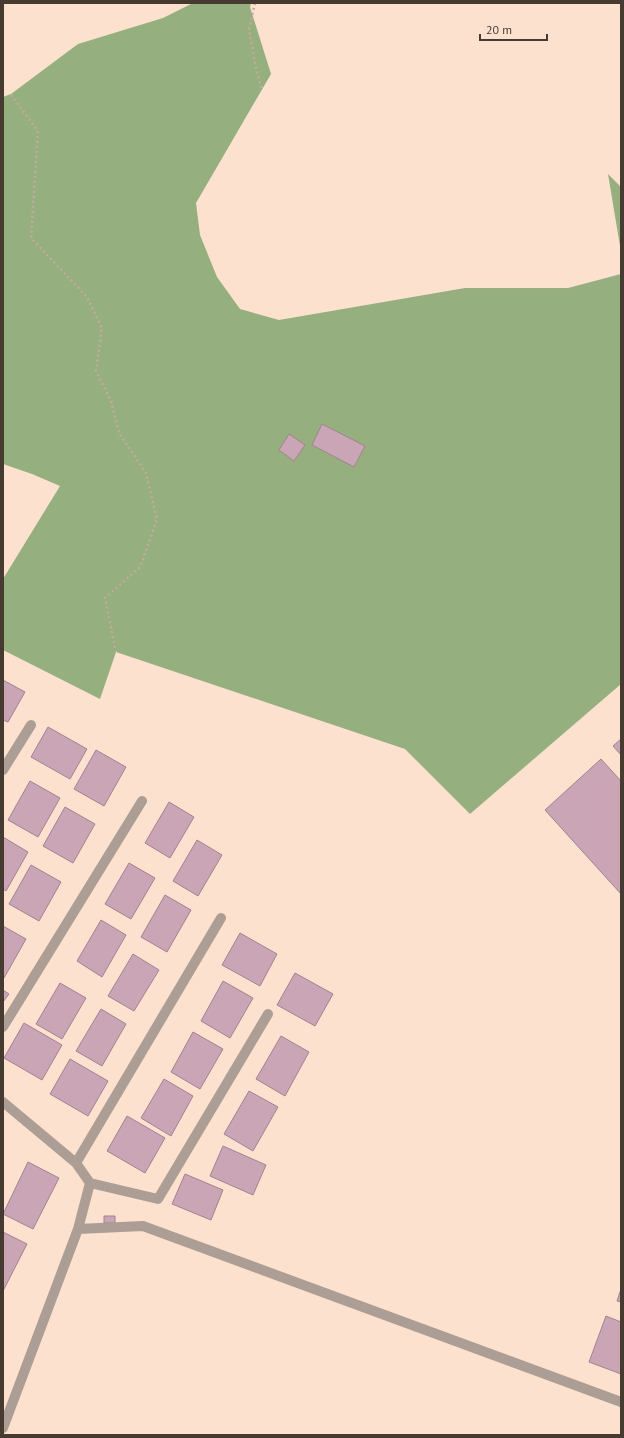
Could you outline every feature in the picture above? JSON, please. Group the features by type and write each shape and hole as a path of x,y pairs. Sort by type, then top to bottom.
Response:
{"street":[{"path":"3,770 31,725"},
{"path":"3,1027 142,801"},
{"path":"76,1164 221,918"},
{"path":"3,1102 76,1164 90,1183 158,1198 268,1014"},
{"path":"3,1428 78,1229 90,1183"},
{"path":"78,1229 143,1226 621,1402"}],"path":[{"path":"255,3 250,29 256,69 262,89"},
{"path":"11,94 38,131 32,238 87,297 102,328 96,371 111,401 119,433 146,473 157,520 140,567 105,598 116,652"}],"green space":[{"path":"193,3 251,3 250,7 271,74 196,203 200,235 217,277 240,309 279,320 465,288 568,288 621,274 621,684 470,814 405,749 116,652 100,699 3,650 3,579 60,486 3,464 3,97 11,94 78,44 163,18"},
{"path":"608,174 621,187 621,252"}],"building":[{"path":"322,424 365,446 354,467 312,445"},
{"path":"289,434 305,445 294,461 279,450"},
{"path":"3,680 25,692 8,722 3,720"},
{"path":"48,727 87,749 70,779 31,757"},
{"path":"621,739 621,755 613,746"},
{"path":"96,750 126,767 104,806 74,789"},
{"path":"601,759 621,781 621,894 545,810"},
{"path":"30,781 60,798 38,837 8,820"},
{"path":"169,802 194,817 170,858 145,843"},
{"path":"65,807 95,824 73,863 43,846"},
{"path":"3,837 28,852 6,891 3,889"},
{"path":"197,840 222,855 198,896 173,881"},
{"path":"129,863 155,878 131,919 105,904"},
{"path":"31,865 61,882 39,921 9,904"},
{"path":"165,895 191,910 167,952 141,937"},
{"path":"101,920 126,935 102,977 77,961"},
{"path":"3,926 26,939 4,978 3,977"},
{"path":"240,933 277,954 260,986 222,965"},
{"path":"133,954 159,970 134,1011 108,996"},
{"path":"295,973 333,994 315,1026 277,1005"},
{"path":"223,981 253,998 230,1038 201,1021"},
{"path":"60,983 86,998 62,1039 36,1024"},
{"path":"3,990 9,994 3,1002"},
{"path":"101,1009 126,1024 102,1066 76,1051"},
{"path":"24,1023 62,1045 42,1080 4,1058"},
{"path":"193,1032 223,1049 200,1089 171,1072"},
{"path":"281,1036 309,1052 285,1096 256,1079"},
{"path":"70,1059 108,1081 88,1116 50,1094"},
{"path":"164,1079 193,1096 171,1136 141,1118"},
{"path":"249,1091 278,1107 253,1151 224,1134"},
{"path":"127,1116 165,1138 145,1173 107,1151"},
{"path":"223,1146 266,1165 253,1195 210,1176"},
{"path":"28,1162 59,1178 33,1229 3,1214"},
{"path":"185,1174 223,1190 211,1220 172,1204"},
{"path":"104,1216 115,1216 115,1223 104,1223"},
{"path":"3,1232 27,1244 3,1291"},
{"path":"621,1289 621,1302 617,1301"},
{"path":"606,1316 621,1322 621,1374 589,1362"}]}
